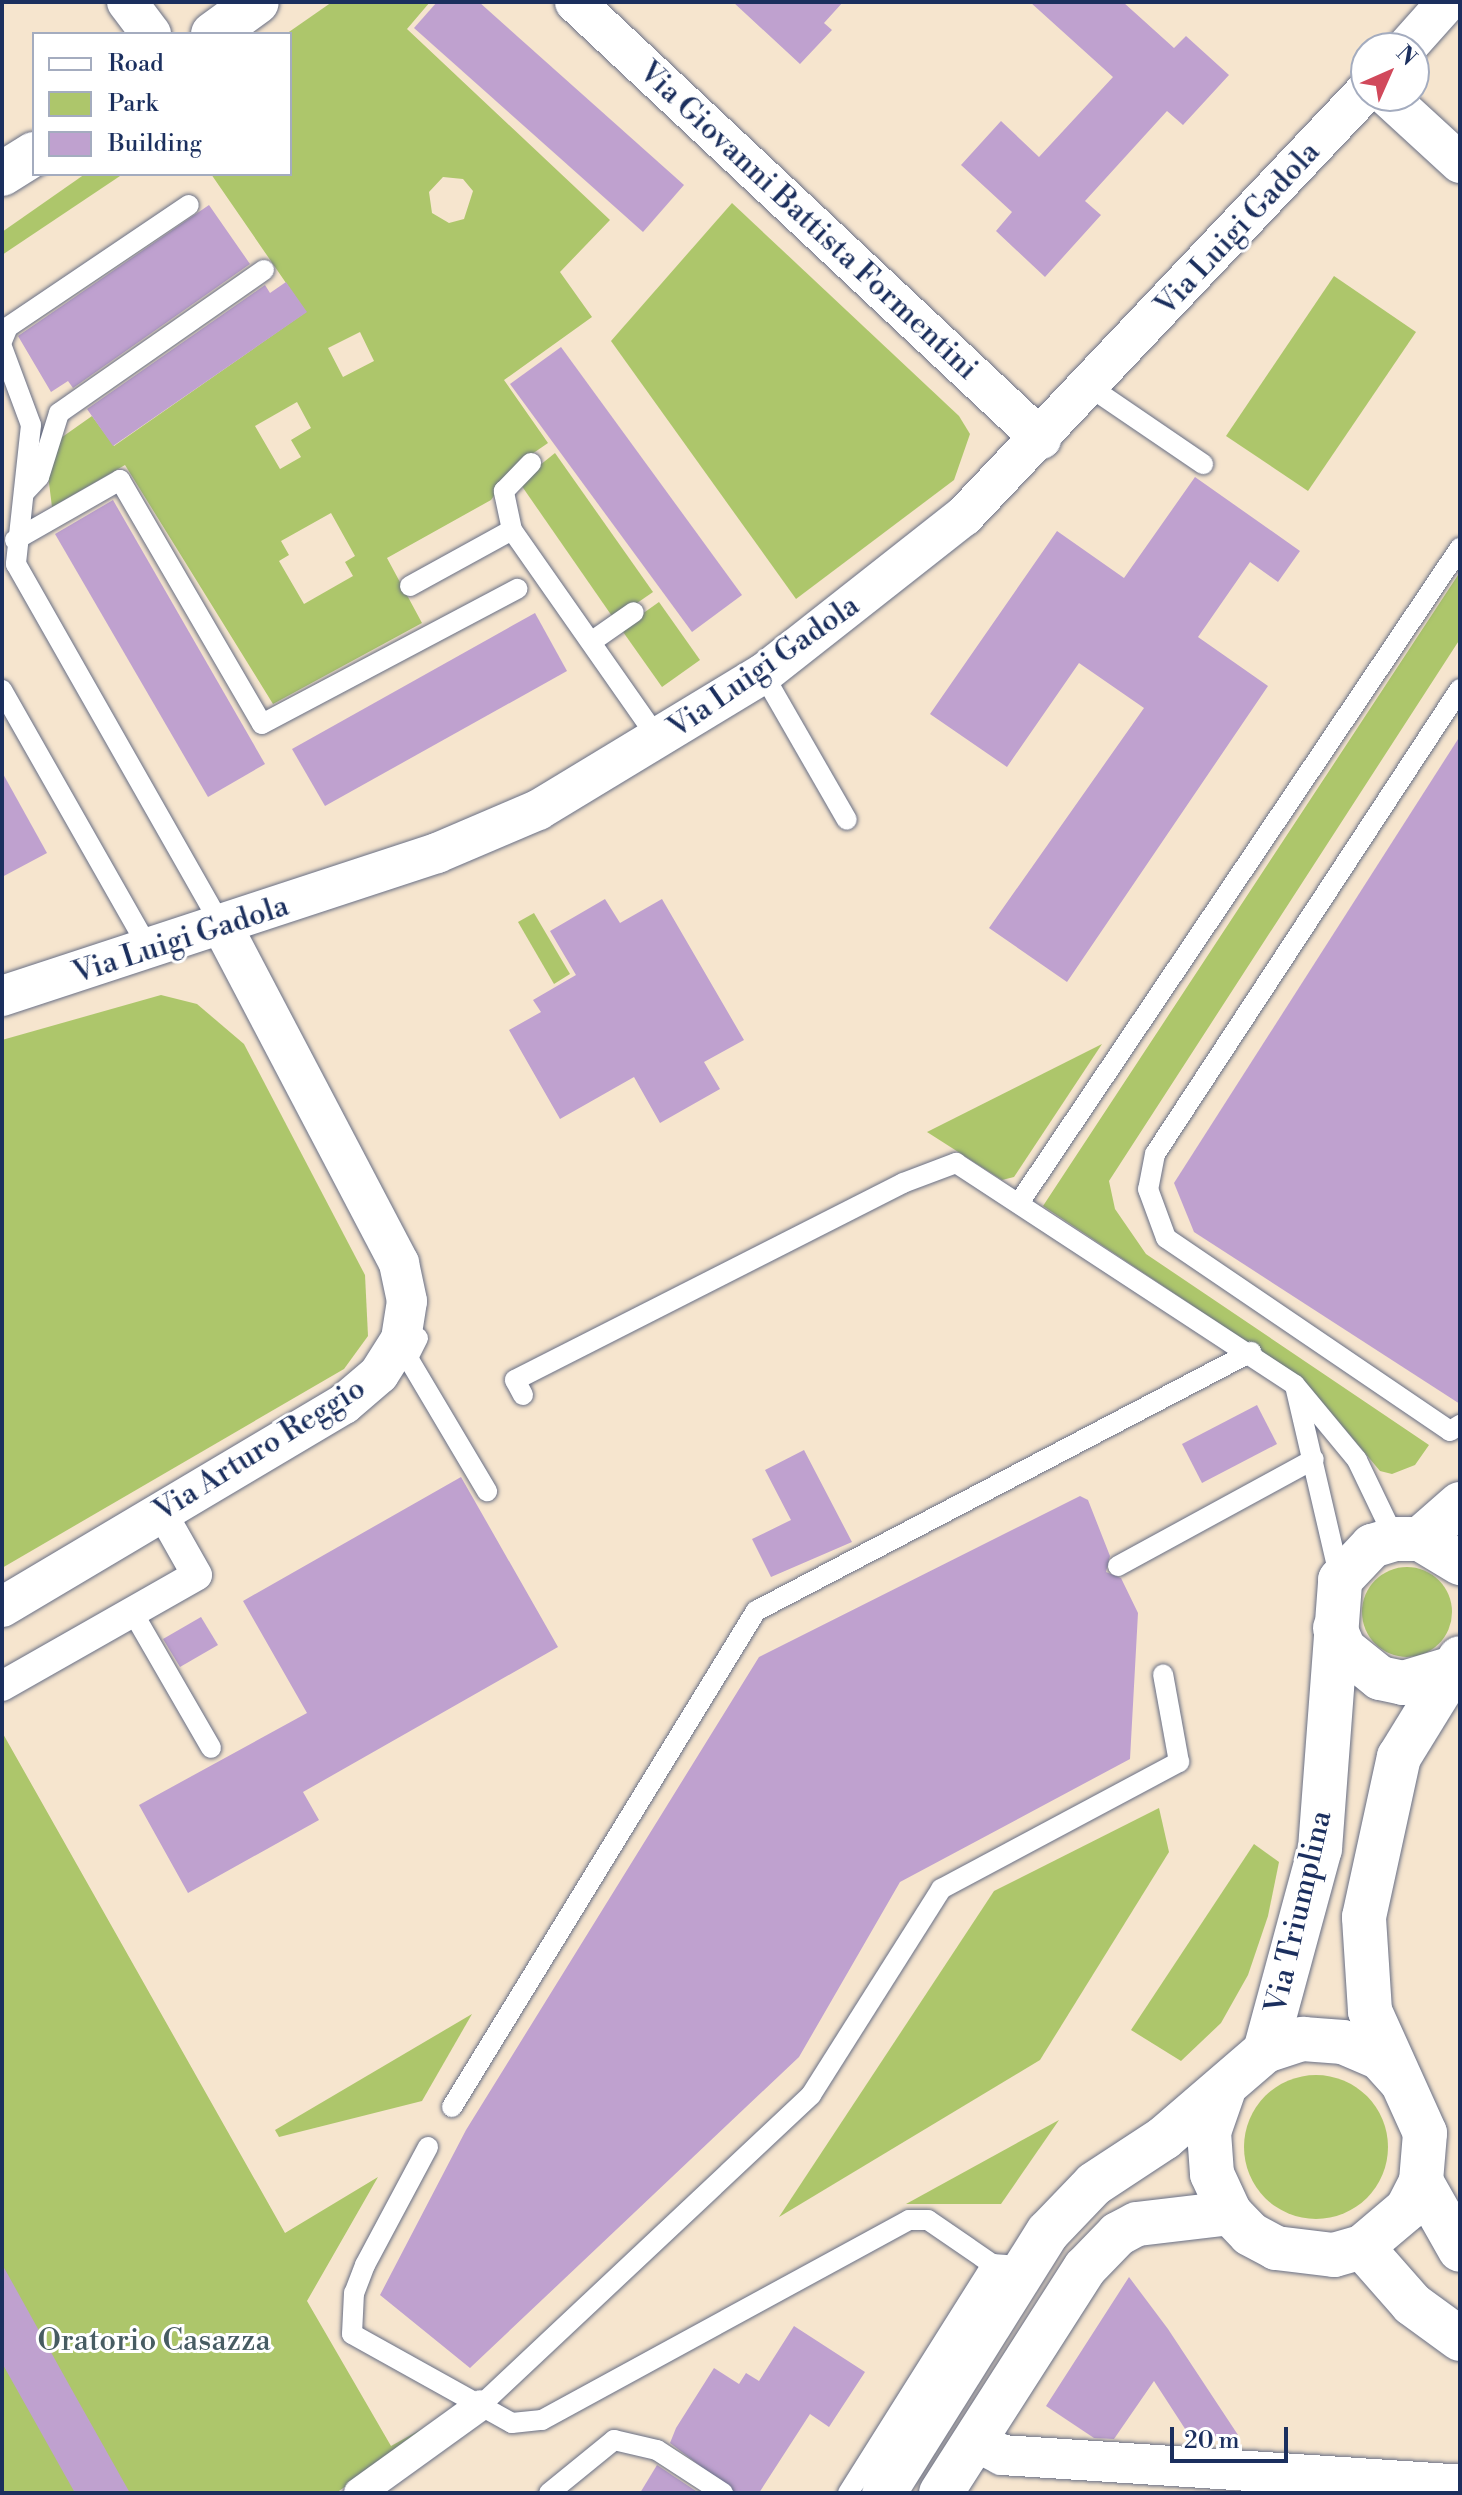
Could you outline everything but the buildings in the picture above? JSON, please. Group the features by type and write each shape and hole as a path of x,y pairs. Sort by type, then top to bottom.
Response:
{"main road":[{"path":"216,32 257,2"},
{"path":"2,174 32,155"},
{"path":"1340,1580 1372,1546 1407,1539 1460,1504"},
{"path":"1407,1539 1460,1563"},
{"name":"Via Triumplina","path":"1265,2051 1320,1849 1340,1580"},
{"name":"Via Triumplina","path":"1335,1628 1360,1667 1380,1678 1403,1683 1454,1664"},
{"name":"Via Triumplina","path":"1223,2092 1209,2132 1212,2174 1230,2213 1263,2241 1305,2256 1362,2247 1407,2209 1421,2181 1425,2133 1407,2087 1370,2011 1364,1917 1399,1757 1454,1664"},
{"name":"Via Triumplina","path":"863,2491 1009,2265 1094,2184 1223,2092 1265,2051 1303,2039 1343,2042 1380,2058 1407,2087"},
{"path":"1421,2181 1460,2250"},
{"path":"941,2493 1085,2268 1118,2234 1137,2224 1230,2213"},
{"path":"1362,2247 1412,2304 1460,2339"}],"street":[{"path":"127,2 150,32"},
{"name":"Via Giovanni Battista Formentini","path":"575,2 1041,439"},
{"path":"1420,32 1447,2"},
{"name":"Via Luigi Gadola","path":"2,996 223,928 437,853 538,810 659,740 763,674 964,516 1041,439 1350,108"},
{"path":"1404,112 1460,163"},
{"name":"Via Arturo Reggio","path":"2,1607 344,1404 379,1374 401,1339 407,1301 399,1263 223,928"},
{"path":"2,1686 197,1575 167,1522"},
{"path":"359,2493 481,2405"},
{"path":"975,2441 1002,2455 1460,2485"}],"lane":[{"path":"189,205 8,327 2,344 31,425 24,493 15,540 16,564 223,928"},
{"path":"24,493 39,477 59,413 264,270"},
{"path":"1090,387 1203,464"},
{"path":"531,463 504,491 512,530 659,740"},
{"path":"15,540 120,480 262,724 517,589"},
{"path":"410,586 512,530"},
{"path":"1019,1203 1460,548"},
{"path":"591,642 634,612"},
{"path":"763,674 847,820"},
{"path":"1455,1428 1166,1238 1148,1189 1155,1154 1460,689"},
{"path":"2,690 150,951"},
{"path":"956,1163 1019,1203 1156,1301 1251,1352 1295,1385 1357,1460 1407,1539"},
{"path":"956,1163 968,1187"},
{"path":"559,1377 555,1370 858,1217 956,1163"},
{"path":"523,1395 515,1380 701,1295"},
{"path":"407,1301 419,1321 408,1358 487,1491"},
{"path":"452,2107 756,1611 894,1530 1093,1427 1251,1352"},
{"path":"1295,1385 1340,1580"},
{"path":"1118,1566 1314,1459"},
{"path":"132,1611 211,1748"},
{"path":"481,2405 811,2095 941,1889 1179,1762 1163,1674"},
{"path":"428,2147 365,2265 354,2293 352,2334 512,2423 542,2420 909,2220 928,2220 1009,2265"},
{"path":"549,2493 614,2440 657,2450 723,2493"}],"green space":[{"path":"332,2 430,2 407,29 610,220 560,272 592,317 504,380 548,443 516,465 491,500 387,558 422,623 273,704 125,465 52,507 47,467 58,440 92,416 114,446 306,312 212,176 292,176 292,32 289,32","holes":["443,177 463,179 473,191 464,219 449,223 432,213 429,192","360,332 374,361 343,377 328,348","297,402 311,428 291,440 301,457 280,469 255,426","331,513 355,556 345,562 353,576 304,604 279,561 289,555 281,541"]},
{"path":"82,176 120,176 2,255 2,232"},
{"path":"732,203 959,416 970,434 954,480 796,599 611,341"},
{"path":"1334,276 1416,332 1308,491 1226,436"},
{"path":"555,453 653,592 614,619 519,482"},
{"path":"1460,572 1460,639 1109,1181 1115,1209 1146,1254 1429,1445 1415,1465 1392,1474 1380,1471 1303,1379 1043,1206"},
{"path":"659,602 700,660 662,687 621,629"},
{"path":"534,913 570,974 554,984 518,922"},
{"path":"161,995 197,1004 244,1044 365,1275 368,1336 344,1369 2,1568 2,1040"},
{"path":"1102,1044 1014,1177 1002,1180 927,1132"},
{"path":"1407,1567 1424,1571 1439,1580 1448,1595 1452,1612 1448,1629 1439,1644 1424,1653 1407,1657 1390,1653 1375,1644 1366,1629 1362,1612 1366,1595 1375,1580 1390,1571"},
{"name":"Oratorio Casazza","path":"2,1732 285,2233 378,2177 307,2301 391,2446 456,2410 336,2493 2,2493"},
{"path":"1159,1808 1169,1852 1040,2060 779,2217 994,1891"},
{"path":"1254,1844 1279,1862 1268,1916 1248,1975 1221,2023 1181,2061 1131,2030"},
{"path":"472,2014 422,2101 279,2137 275,2130"},
{"path":"1316,2075 1343,2081 1367,2096 1382,2120 1388,2147 1382,2174 1367,2198 1343,2213 1316,2219 1289,2213 1265,2198 1250,2174 1244,2147 1250,2120 1265,2096 1289,2081"},
{"path":"1059,2120 1001,2204 906,2204"}]}
